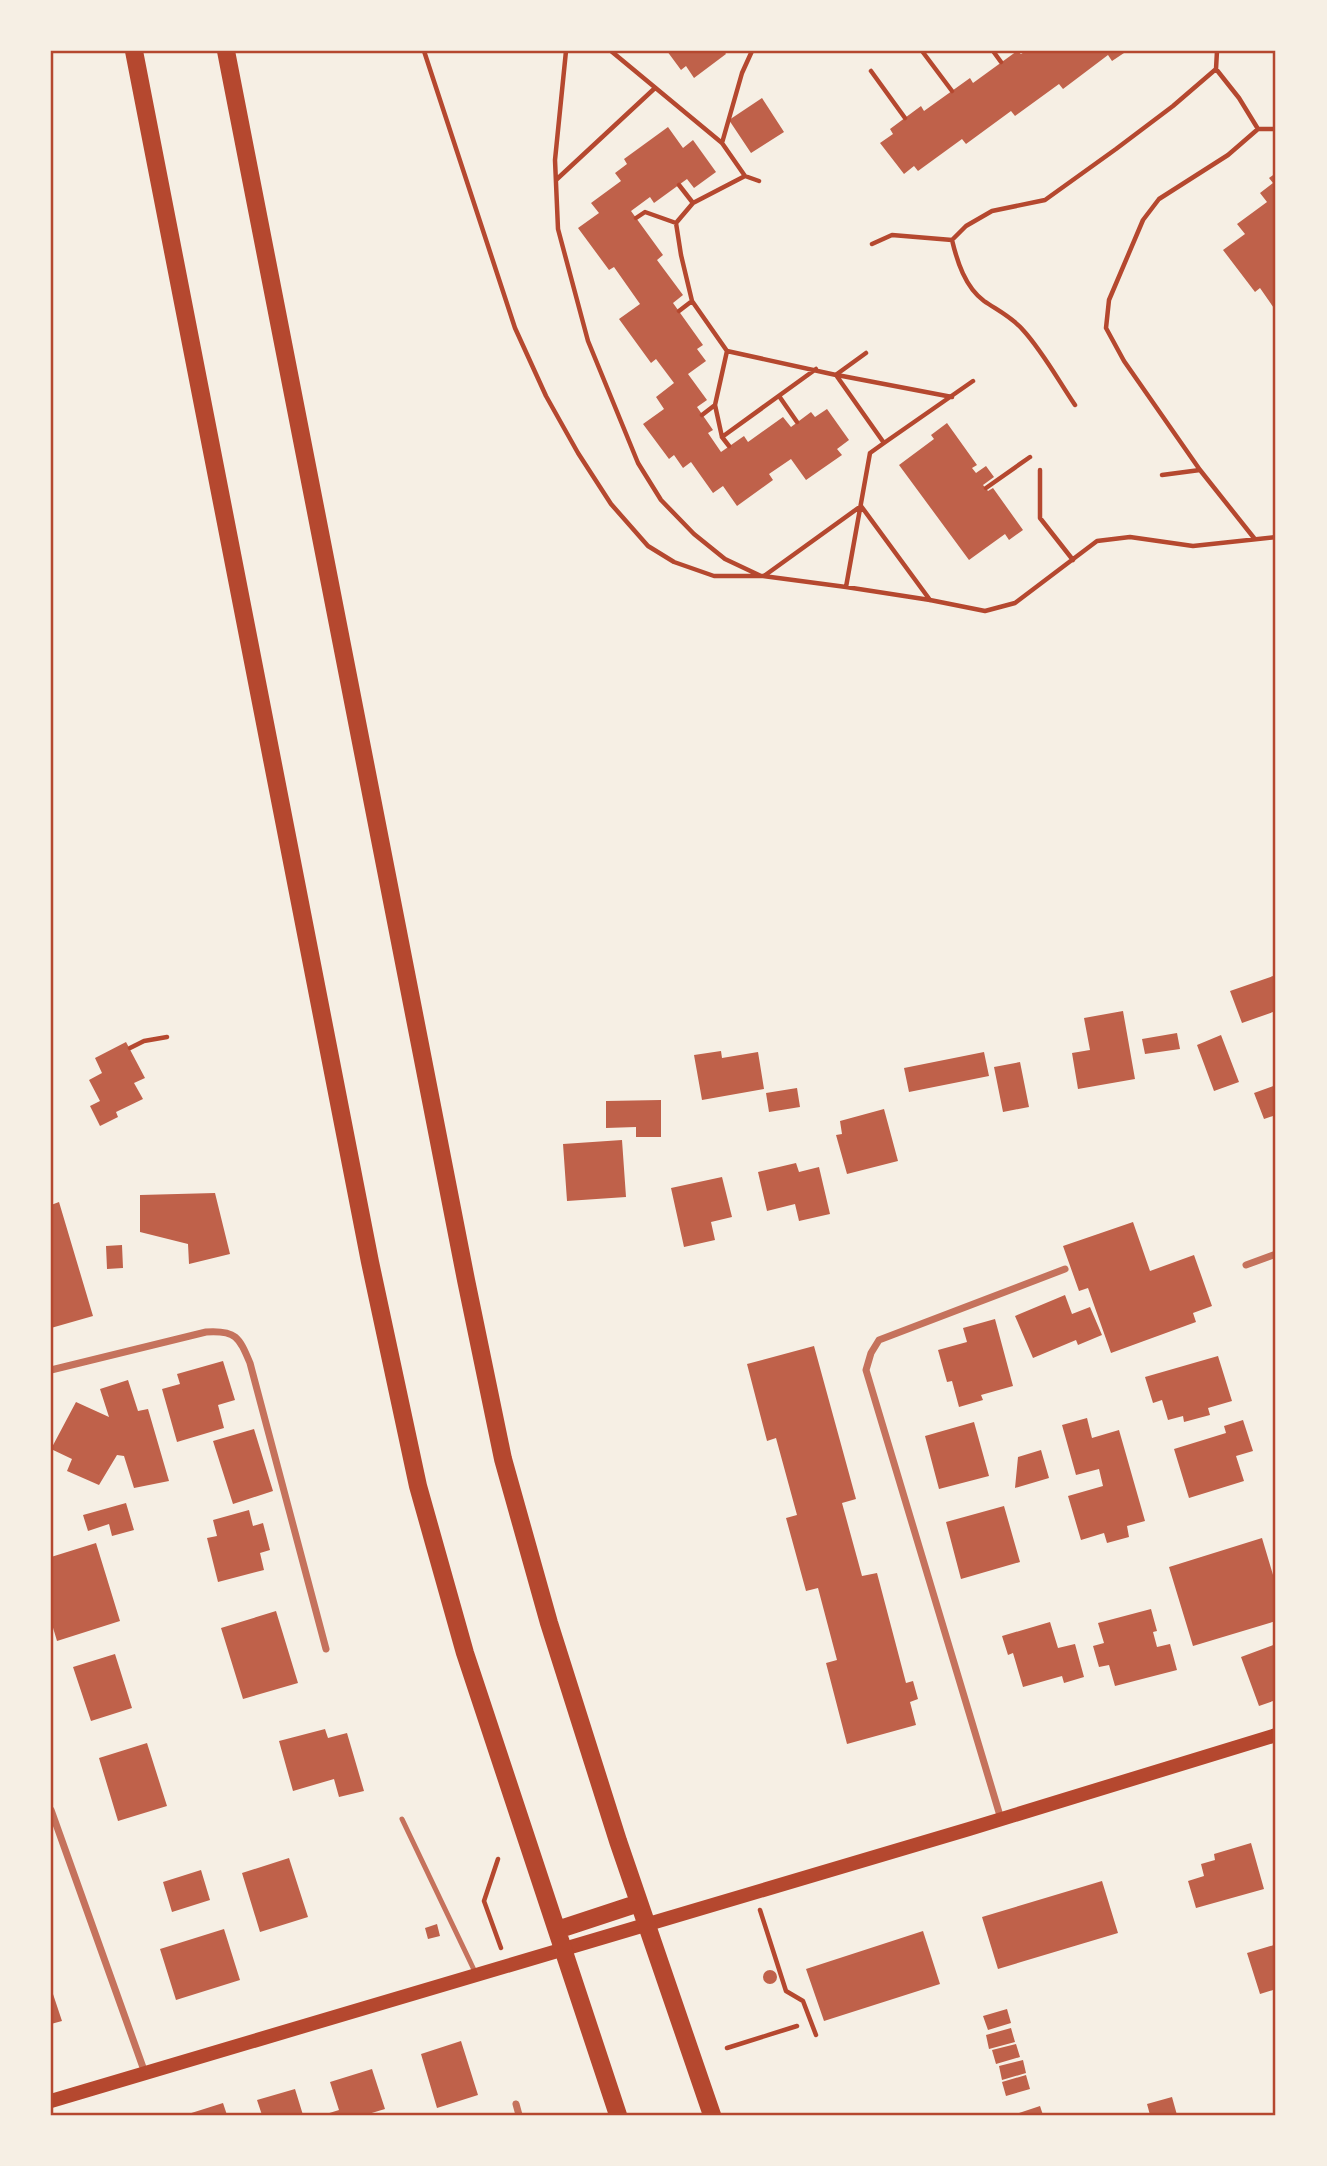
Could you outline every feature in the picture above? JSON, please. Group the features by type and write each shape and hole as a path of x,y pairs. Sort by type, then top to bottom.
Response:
{"main road":[{"path":"134,51 370,1262 415,1472 465,1653 618,2115"},
{"path":"226,51 503,1459 549,1623 618,1841 712,2115"},
{"path":"51,2101 755,1893 1276,1735"},
{"path":"557,1930 639,1903"}],"street":[{"path":"1246,1265 1276,1254"},
{"path":"1001,1819 866,1370 871,1353 879,1340 1065,1269"},
{"path":"51,1370 206,1332 224,1331 240,1341 250,1363 326,1648"},
{"path":"51,1810 145,2073"},
{"path":"516,2104 519,2115"}],"lane":[{"path":"402,1819 476,1974"}],"path":[{"path":"424,51 515,328 546,396 584,463 611,503 648,546 674,562 714,576 763,576 930,600 985,611 1015,603 1097,541 1130,537 1194,546 1276,537"},
{"path":"566,51 555,160 558,229 588,341 638,463 661,500 694,534 725,559 763,576"},
{"path":"611,51 722,143 745,176 759,181"},
{"path":"722,143 741,73 752,51"},
{"path":"922,51 951,91"},
{"path":"993,51 1001,62"},
{"path":"1217,51 1216,69 1239,98 1258,129"},
{"path":"952,240 966,226 992,212 1045,200 1173,106 1216,69"},
{"path":"870,71 905,118"},
{"path":"556,180 655,88"},
{"path":"1255,538 1199,470 1124,361 1106,328 1109,300 1143,220 1159,199 1228,155 1258,129 1276,129"},
{"path":"745,176 693,203 676,223 692,301 727,351 951,397"},
{"path":"679,184 693,203"},
{"path":"636,218 645,212 676,223"},
{"path":"872,244 892,234 952,240"},
{"path":"952,240 957,260 967,281 981,299 1021,328 1037,347 1075,405"},
{"path":"679,311 692,301"},
{"path":"727,351 715,405 722,436 729,446"},
{"path":"836,375 866,353"},
{"path":"722,436 816,369"},
{"path":"836,375 884,443"},
{"path":"846,587 870,453 973,381"},
{"path":"779,396 797,422"},
{"path":"702,415 715,405"},
{"path":"986,488 1030,457"},
{"path":"1040,470 1040,518 1073,560"},
{"path":"1162,475 1199,470"},
{"path":"763,576 861,506"},
{"path":"861,506 930,600"},
{"path":"130,1048 144,1041 167,1037"},
{"path":"498,1859 484,1901 507,1965"},
{"path":"755,1893 786,1992 803,2001 816,2035"},
{"path":"727,2048 797,2026"}],"building":[{"path":"667,51 724,51 726,54 694,78 686,66 681,70"},
{"path":"1017,51 1021,54 1026,51 1127,51 1112,61 1108,55 1063,89 1059,84 1015,116 1011,111 966,144 962,139 918,171 914,166 904,174 880,143 893,134 890,129 921,106 924,111 970,78 973,83"},
{"path":"762,98 784,132 751,153 729,120"},
{"path":"668,127 683,148 693,140 716,172 694,188 687,179 654,203 650,197 631,211 663,255 657,260 683,295 673,303 703,345 697,349 706,361 688,374 707,400 697,407 713,430 708,433 721,452 744,436 748,442 783,417 791,427 811,412 815,417 827,409 849,440 837,449 842,455 806,480 791,459 769,474 773,480 737,506 723,486 713,493 691,462 683,468 674,455 669,459 643,424 664,409 656,397 674,383 656,359 651,363 619,319 640,304 614,267 609,270 578,228 599,213 591,203 621,181 615,173 627,164 624,159"},
{"path":"1276,173 1276,311 1260,288 1255,292 1223,250 1245,234 1237,224 1267,202 1260,193 1273,183 1269,178"},
{"path":"947,423 977,465 972,468 976,473 986,466 994,477 983,485 988,491 993,488 1023,530 1009,540 1005,534 969,560 899,465 934,439 931,435"},
{"path":"1276,975 1276,1011 1242,1023 1230,991"},
{"path":"1123,1011 1135,1079 1078,1089 1072,1053 1090,1050 1084,1018"},
{"path":"1177,1033 1180,1049 1145,1054 1142,1039"},
{"path":"1221,1035 1239,1082 1214,1091 1197,1045"},
{"path":"126,1042 145,1078 134,1083 143,1099 116,1112 118,1117 100,1126 90,1106 100,1101 89,1080 102,1073 95,1058"},
{"path":"721,1051 722,1058 758,1052 764,1089 702,1100 694,1055"},
{"path":"984,1052 989,1076 909,1092 904,1068"},
{"path":"1020,1062 1029,1107 1003,1112 994,1067"},
{"path":"1276,1085 1276,1115 1264,1119 1254,1093"},
{"path":"797,1088 800,1107 769,1112 766,1093"},
{"path":"661,1100 661,1137 636,1137 636,1127 606,1128 606,1101"},
{"path":"884,1109 898,1161 847,1174 836,1135 842,1134 840,1121"},
{"path":"622,1140 626,1197 567,1201 563,1144"},
{"path":"796,1163 799,1172 819,1167 830,1214 799,1221 795,1204 767,1211 758,1172"},
{"path":"722,1177 732,1217 711,1222 715,1240 684,1247 671,1188"},
{"path":"215,1193 230,1254 189,1264 188,1244 140,1232 140,1195"},
{"path":"59,1202 93,1316 51,1328 51,1205"},
{"path":"1133,1222 1150,1271 1194,1255 1212,1306 1193,1313 1196,1322 1111,1353 1088,1288 1079,1291 1063,1246"},
{"path":"122,1245 123,1268 107,1269 106,1246"},
{"path":"1065,1295 1072,1314 1090,1307 1102,1335 1078,1345 1076,1340 1033,1358 1015,1316"},
{"path":"995,1319 1013,1386 981,1395 983,1400 959,1407 952,1381 947,1382 938,1350 967,1342 963,1328"},
{"path":"814,1346 856,1499 842,1503 862,1576 877,1573 906,1683 913,1681 918,1699 910,1702 916,1725 847,1744 826,1663 837,1660 818,1588 806,1591 786,1518 797,1515 776,1438 767,1441 747,1364"},
{"path":"1218,1356 1232,1401 1208,1408 1210,1415 1184,1422 1183,1416 1168,1420 1162,1400 1153,1403 1145,1377"},
{"path":"223,1361 235,1400 218,1405 224,1428 177,1442 162,1389 180,1384 177,1374"},
{"path":"128,1380 138,1411 148,1409 169,1481 134,1488 124,1456 117,1455 99,1485 67,1471 72,1459 51,1449 76,1402 109,1417 100,1389"},
{"path":"1087,1418 1092,1438 1119,1430 1145,1521 1127,1526 1129,1537 1107,1543 1104,1533 1081,1540 1068,1496 1103,1486 1099,1469 1076,1475 1062,1425"},
{"path":"1243,1420 1253,1451 1236,1456 1244,1481 1189,1498 1174,1449 1226,1433 1224,1426"},
{"path":"974,1422 989,1476 939,1489 925,1436"},
{"path":"254,1429 273,1491 233,1504 213,1441"},
{"path":"1041,1450 1049,1478 1015,1488 1018,1457"},
{"path":"126,1503 134,1530 112,1536 109,1524 88,1531 83,1515"},
{"path":"1004,1506 1020,1562 961,1579 946,1522"},
{"path":"249,1510 253,1526 263,1523 270,1550 260,1553 264,1570 218,1582 207,1538 217,1536 213,1520"},
{"path":"1262,1538 1276,1585 1276,1621 1193,1646 1169,1567"},
{"path":"96,1543 120,1621 57,1641 51,1621 51,1557"},
{"path":"1151,1609 1157,1631 1153,1632 1157,1647 1170,1644 1177,1670 1115,1686 1109,1665 1099,1667 1093,1646 1104,1643 1098,1623"},
{"path":"276,1611 298,1683 243,1699 221,1628"},
{"path":"1050,1622 1058,1648 1075,1644 1084,1677 1064,1683 1062,1676 1023,1687 1013,1653 1008,1655 1002,1636"},
{"path":"1276,1644 1276,1700 1259,1706 1241,1657"},
{"path":"115,1654 132,1708 91,1721 73,1667"},
{"path":"325,1729 328,1738 347,1733 364,1791 339,1797 334,1779 293,1791 279,1741"},
{"path":"147,1743 167,1806 118,1821 99,1758"},
{"path":"1251,1843 1264,1889 1196,1908 1188,1881 1204,1876 1201,1864 1215,1860 1214,1854"},
{"path":"289,1858 308,1917 260,1932 242,1873"},
{"path":"201,1870 210,1900 172,1912 163,1882"},
{"path":"1102,1881 1118,1933 998,1969 982,1917"},
{"path":"437,1924 440,1936 428,1939 425,1928"},
{"path":"224,1929 240,1980 176,2000 160,1949"},
{"path":"923,1931 940,1984 824,2021 806,1969"},
{"path":"1274,1945 1276,1989 1260,1994 1247,1953"},
{"path":"767,1970 773,1970 777,1977 773,1984 767,1984 763,1980 763,1974"},
{"path":"51,1988 62,2021 51,2024"},
{"path":"1007,2009 1011,2023 988,2030 983,2016"},
{"path":"1011,2028 1015,2042 989,2049 986,2035"},
{"path":"461,2041 478,2095 437,2108 421,2054"},
{"path":"1016,2044 1020,2057 996,2064 992,2050"},
{"path":"1023,2060 1026,2073 1002,2080 999,2066"},
{"path":"372,2069 385,2109 365,2115 323,2115 339,2110 330,2082"},
{"path":"1026,2075 1030,2089 1006,2096 1002,2082"},
{"path":"295,2089 303,2115 262,2115 257,2100"},
{"path":"1172,2097 1177,2115 1150,2115 1147,2104"},
{"path":"223,2103 227,2115 185,2115"},
{"path":"1040,2106 1043,2115 1013,2115"}]}
